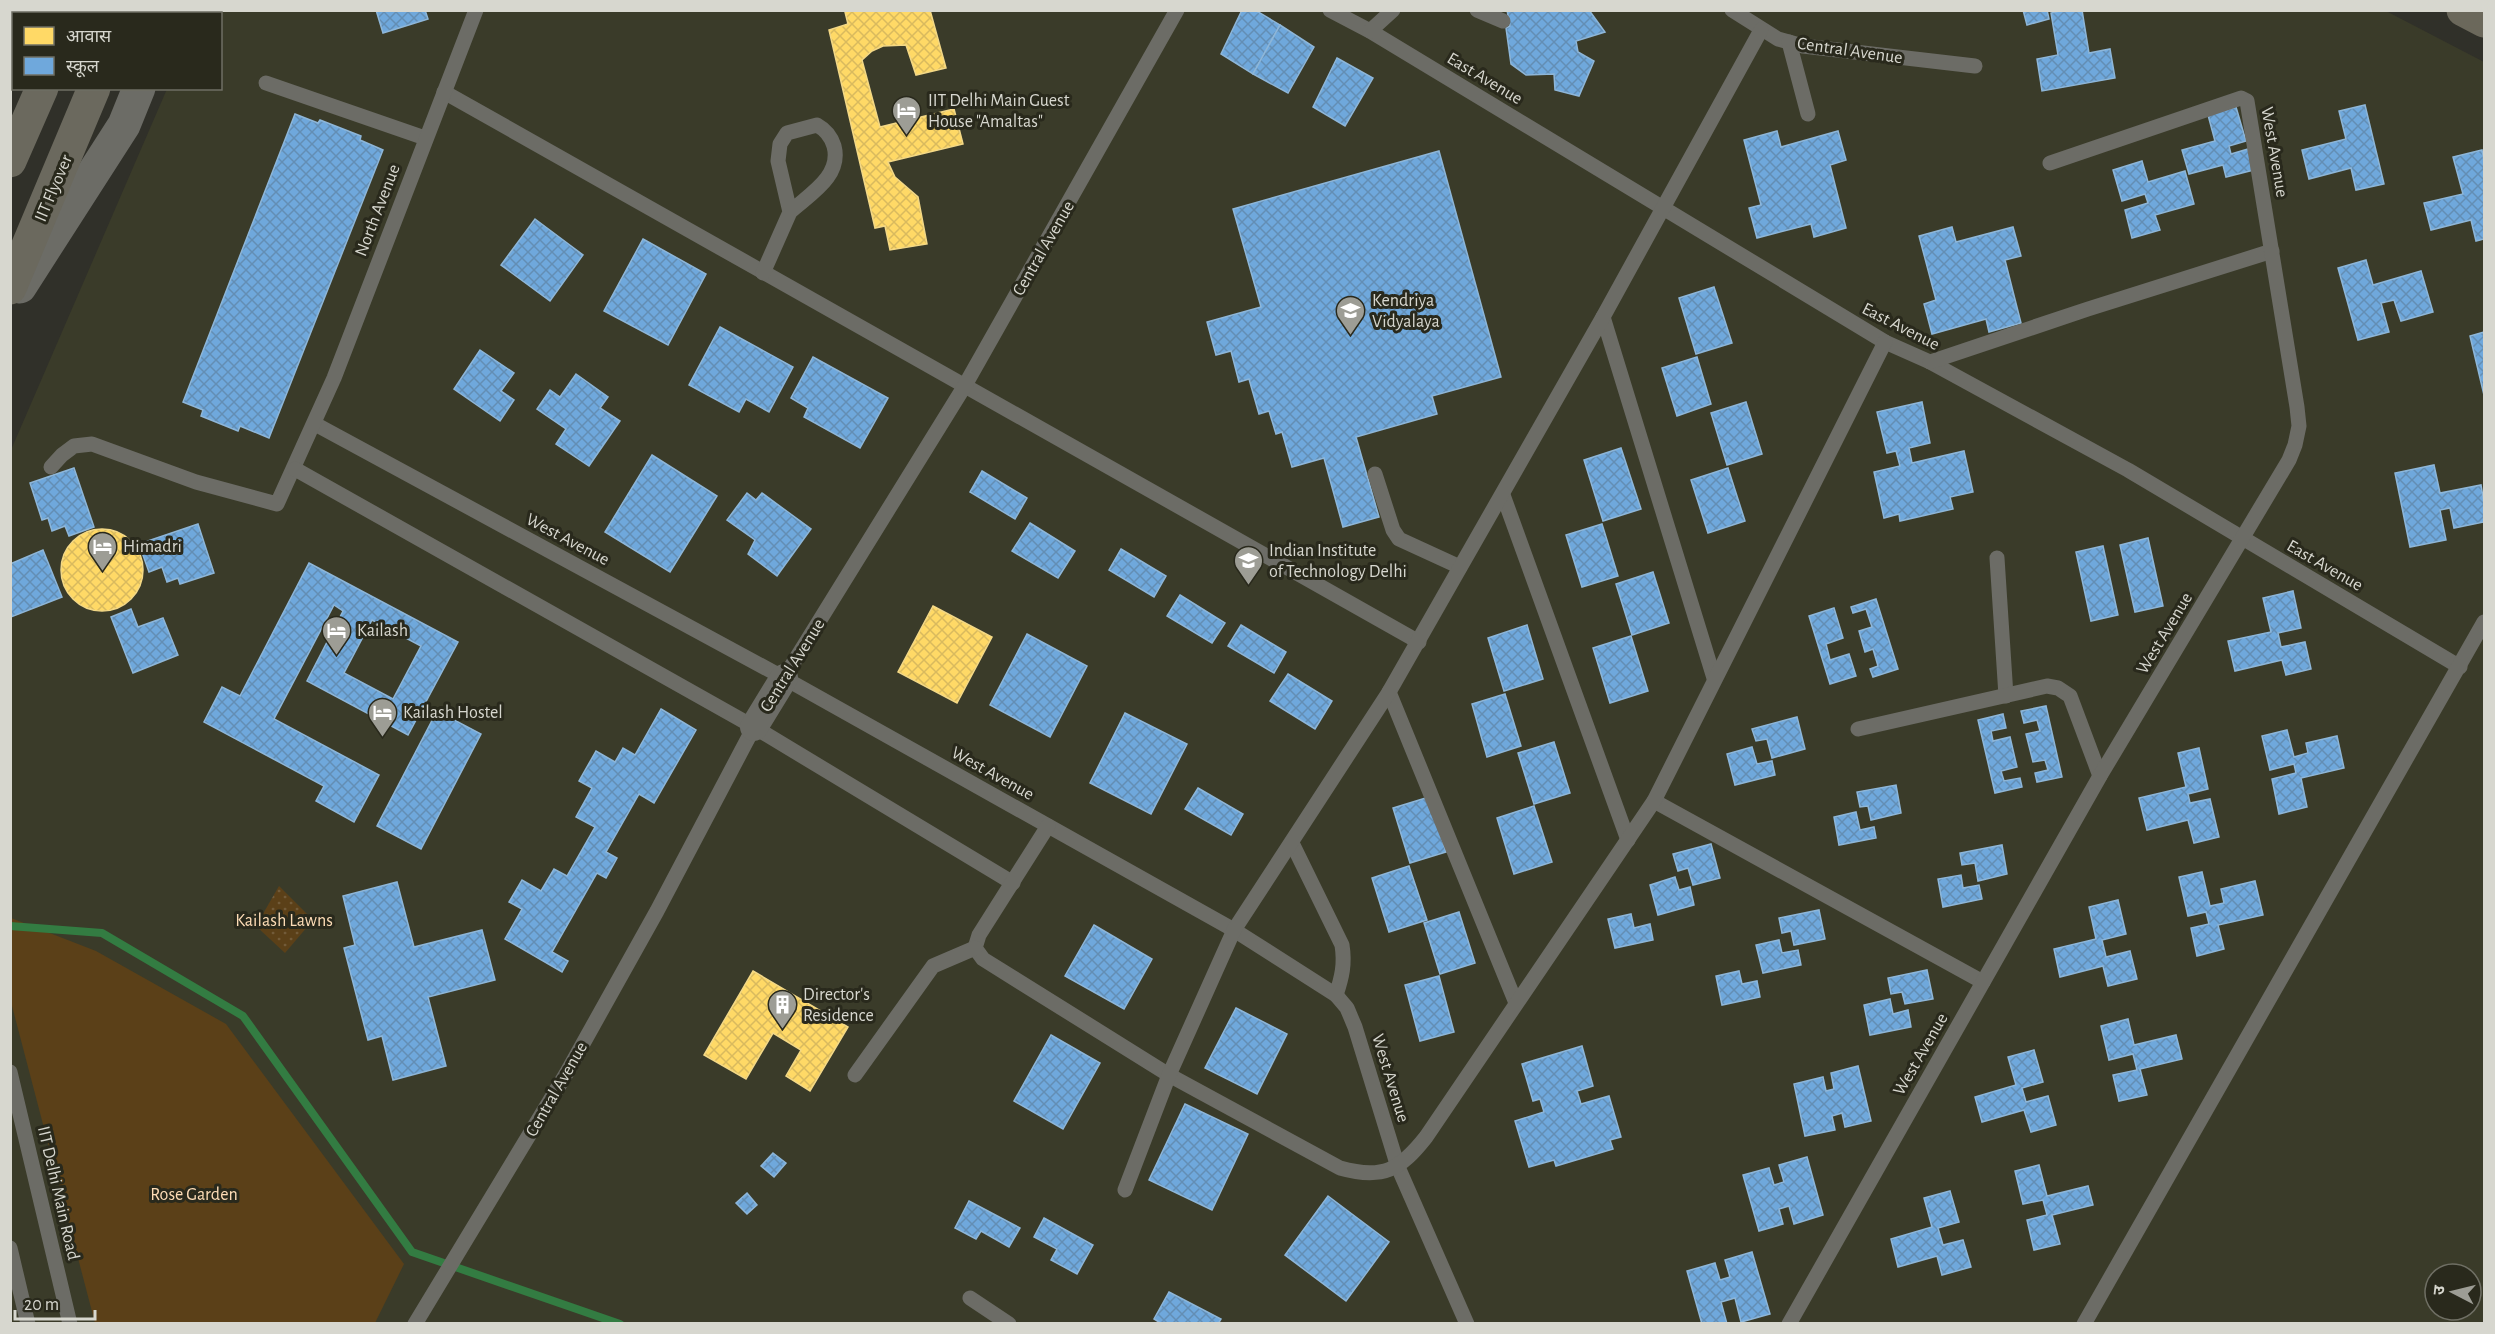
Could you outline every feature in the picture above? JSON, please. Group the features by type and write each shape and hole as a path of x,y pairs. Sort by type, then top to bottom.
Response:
{"highway":[{"path":"2463,10 2484,21"}],"main road":[{"path":"10,161 41,90"},
{"name":"IIT Flyover","path":"10,288 93,90"}],"street":[{"path":"10,301 124,125 138,90"},
{"name":"Central Avenue","path":"754,727 784,678"}],"lane":[{"name":"North Avenue","path":"51,467 74,446 92,444 196,482 277,504 315,424 476,10"},
{"name":"Central Avenue","path":"784,678 964,387 1177,10"},
{"name":"East Avenue","path":"1329,10 1370,31 1661,209 1885,342 1930,362 2127,470 2460,667"},
{"path":"1370,31 1393,10"},
{"path":"1477,10 1503,21"},
{"name":"Central Avenue","path":"1732,10 1761,30 1803,46 1975,66"},
{"path":"1125,1190 1169,1075 1234,930 1389,693 1419,642 1604,317 1661,209 1761,30"},
{"path":"1789,42 1808,114"},
{"path":"266,84 425,138"},
{"path":"444,92 1419,642"},
{"name":"West Avenue","path":"1789,1323 2100,776 2242,540 2289,460 2295,445 2299,426 2249,108 2244,99 2241,98 2050,164"},
{"path":"763,273 790,212 828,178 835,167 836,153 832,139 825,130 817,125 787,133 780,144 778,161 790,212"},
{"path":"1930,362 2272,251"},
{"path":"1604,317 1714,678"},
{"path":"975,948 983,959 1013,979 1169,1075 1340,1168 1358,1173 1373,1173 1398,1167 1426,1137 1654,801 1885,342"},
{"name":"West Avenue","path":"315,424 784,678 1234,930 1336,995 1347,1008 1356,1027 1398,1167 1467,1323"},
{"path":"295,469 754,727 1013,883"},
{"path":"1375,474 1393,530 1399,539 1460,567"},
{"path":"1503,495 1628,840"},
{"path":"1997,558 2006,696"},
{"path":"2084,1323 2484,622"},
{"path":"1858,729 2047,686 2058,688 2070,696 2100,776"},
{"path":"1389,693 1516,1002"},
{"name":"Central Avenue","path":"415,1323 572,1064 657,911 754,727"},
{"path":"1654,801 1983,982"},
{"path":"855,1076 933,966 975,948 979,935 1048,826"},
{"path":"1292,843 1342,945 1345,960 1336,995"},
{"name":"IIT Delhi Main Road","path":"10,1072 68,1323"},
{"path":"10,1248 28,1323"},
{"path":"970,1298 1010,1323"}],"shaded area":[{"name":"Indian Institute of Technology Delhi","path":"2384,10 2484,62 2484,1323 11,1324 11,450 167,90 222,90 222,12 200,12"}],"green space":[{"name":"Kailash Lawns","path":"279,886 313,920 285,953 256,926"},
{"name":"Rose Garden","path":"11,918 96,951 226,1024 404,1264 375,1323 95,1323 11,1002"}],"building: आवास":[{"name":"IIT Delhi Main Guest House \"Amaltas\"","path":"851,10 930,10 946,68 916,75 906,45 883,46 872,51 862,60 880,127 954,109 963,144 888,162 895,177 918,197 927,244 890,250 885,226 875,228 829,30 848,24 845,12"},
{"name":"Himadri","path":"102,529 118,533 131,541 139,554 143,570 139,586 131,599 118,607 102,611 86,607 73,599 65,586 61,570 65,554 73,541 86,533"},
{"path":"933,606 992,637 957,703 898,672"},
{"name":"Director's Residence","path":"753,971 848,1027 810,1091 786,1076 801,1050 773,1033 746,1079 704,1055"}],"building: स्कूल":[{"path":"376,10 425,10 428,19 383,33"},
{"path":"1242,10 1255,10 1280,25 1253,74 1221,54"},
{"path":"1507,10 1589,10 1605,32 1576,41 1578,52 1594,61 1579,96 1555,90 1554,74 1526,75 1511,64 1506,28 1510,26"},
{"path":"2023,10 2047,10 2049,19 2027,25"},
{"path":"2082,10 2089,53 2110,49 2115,78 2042,91 2037,59 2058,55 2051,13"},
{"path":"1280,25 1314,47 1288,93 1253,74"},
{"path":"1337,58 1373,78 1345,126 1313,107"},
{"path":"2365,105 2384,184 2356,190 2351,168 2309,179 2302,150 2346,139 2339,111"},
{"path":"2236,107 2246,141 2229,146 2231,154 2248,149 2254,170 2226,177 2223,165 2189,174 2182,150 2215,141 2208,115"},
{"path":"295,114 318,123 320,120 361,136 360,140 383,150 269,438 240,426 238,431 201,416 203,410 183,402"},
{"path":"1777,131 1781,147 1838,131 1846,160 1830,165 1846,228 1814,237 1811,224 1757,238 1749,208 1761,205 1744,140"},
{"path":"2482,150 2484,239 2476,241 2471,220 2431,230 2424,203 2463,194 2453,157"},
{"name":"Kendriya Vidyalaya","path":"1439,151 1501,377 1432,396 1437,414 1356,437 1379,517 1343,527 1324,458 1292,467 1282,432 1276,434 1269,411 1259,414 1249,379 1239,382 1231,351 1216,355 1207,322 1261,307 1233,209"},
{"path":"2142,161 2148,182 2185,171 2194,204 2155,215 2160,230 2132,238 2125,210 2148,203 2145,194 2122,201 2113,170"},
{"path":"535,219 583,255 550,301 501,265"},
{"path":"1952,227 1956,242 2013,227 2021,256 2005,260 2021,323 1989,332 1986,319 1932,334 1924,304 1936,300 1919,236"},
{"path":"643,239 706,274 668,345 604,311"},
{"path":"2366,260 2373,285 2421,271 2433,312 2401,321 2394,300 2381,303 2389,332 2358,340 2338,268"},
{"path":"1714,287 1732,343 1696,354 1679,298"},
{"path":"720,327 793,367 769,412 746,399 739,412 689,385"},
{"path":"2484,332 2484,395 2470,336"},
{"path":"480,350 514,373 501,391 514,400 500,421 454,389"},
{"path":"813,357 888,398 860,448 804,417 808,408 791,398"},
{"path":"1697,357 1711,404 1677,416 1662,368"},
{"path":"576,374 608,397 600,408 620,421 589,466 556,444 566,429 537,409 550,390 560,397"},
{"path":"1746,402 1762,454 1727,465 1711,413"},
{"path":"1922,402 1930,443 1909,448 1912,463 1964,451 1973,492 1950,497 1953,509 1900,521 1899,514 1884,518 1874,472 1900,466 1896,451 1887,453 1877,412"},
{"path":"1621,448 1641,509 1603,521 1584,460"},
{"path":"652,455 717,496 670,572 605,532"},
{"path":"2434,465 2440,493 2481,485 2484,522 2454,528 2450,508 2440,510 2446,540 2410,547 2395,473"},
{"path":"74,468 94,527 69,536 65,526 52,531 48,518 42,520 30,483"},
{"path":"1728,468 1745,521 1708,533 1691,480"},
{"path":"982,471 1027,498 1015,519 970,492"},
{"path":"747,493 756,500 762,493 811,529 777,576 748,554 755,540 727,520"},
{"path":"1030,523 1075,551 1058,578 1012,551"},
{"path":"198,524 214,573 180,584 178,578 167,582 162,567 149,572 139,544"},
{"path":"1602,524 1618,576 1582,587 1566,535"},
{"path":"2148,538 2163,606 2135,612 2120,545"},
{"path":"2103,546 2118,615 2091,621 2076,552"},
{"path":"1121,549 1166,576 1154,597 1109,570"},
{"path":"43,550 62,597 11,617 10,564"},
{"path":"309,563 458,642 408,735 307,681 343,611 334,605 274,719 379,775 354,822 316,801 324,786 204,722 222,687 240,696","holes":["372,620 421,646 393,699 344,673"]},
{"path":"1653,572 1669,623 1632,635 1616,584"},
{"path":"2293,591 2301,628 2278,633 2281,647 2305,642 2311,669 2286,675 2282,660 2235,671 2228,641 2271,632 2263,598"},
{"path":"1180,595 1225,623 1212,643 1167,616"},
{"path":"1876,599 1898,669 1873,677 1870,669 1878,666 1873,649 1865,652 1859,631 1872,627 1866,609 1853,613 1851,607"},
{"path":"1834,608 1843,638 1826,644 1830,660 1849,654 1856,676 1830,684 1809,616"},
{"path":"131,609 138,627 163,618 178,655 133,673 111,617"},
{"path":"1241,625 1286,652 1274,673 1228,646"},
{"path":"1527,625 1543,679 1504,691 1488,638"},
{"path":"1027,634 1087,666 1050,737 990,705"},
{"path":"1631,636 1648,691 1610,703 1593,648"},
{"path":"1288,674 1332,701 1315,729 1270,701"},
{"path":"1505,694 1521,746 1487,757 1472,704"},
{"path":"2046,706 2062,777 2037,782 2035,773 2048,770 2045,760 2033,762 2026,734 2040,731 2037,720 2024,723 2021,711"},
{"path":"661,709 696,730 654,803 639,794 606,852 617,858 606,878 597,873 552,952 568,961 562,972 505,939 522,909 509,902 522,880 541,891 554,869 567,876 595,827 576,817 592,788 579,781 596,751 615,762 623,748 635,755"},
{"path":"437,711 481,734 421,849 377,826"},
{"path":"1125,713 1187,744 1151,814 1090,783"},
{"path":"2003,714 2006,728 1991,731 1993,741 2010,737 2017,767 2001,771 2004,781 2020,778 2022,787 1995,793 1978,720"},
{"path":"1797,717 1805,749 1772,758 1767,739 1756,741 1752,729"},
{"path":"2287,730 2294,757 2308,753 2306,743 2337,736 2344,768 2301,778 2307,807 2279,814 2272,779 2296,773 2294,764 2270,770 2262,736"},
{"path":"1554,742 1570,793 1534,804 1518,753"},
{"path":"1752,747 1757,764 1772,761 1775,775 1735,785 1727,754"},
{"path":"2199,748 2208,789 2188,794 2190,803 2210,799 2219,837 2194,843 2188,820 2147,830 2139,798 2186,787 2178,753"},
{"path":"1896,785 1901,813 1871,820 1868,806 1860,807 1857,792"},
{"path":"1198,788 1243,814 1231,835 1185,809"},
{"path":"1429,797 1446,852 1410,863 1393,808"},
{"path":"1534,806 1552,862 1514,874 1497,818"},
{"path":"1856,812 1860,830 1874,827 1876,838 1839,845 1834,817"},
{"path":"1711,844 1720,878 1693,885 1688,868 1678,871 1673,854"},
{"path":"2002,845 2007,874 1978,881 1975,863 1962,865 1960,853"},
{"path":"1409,866 1427,920 1389,932 1372,878"},
{"path":"2202,872 2210,906 2224,903 2221,889 2255,881 2263,915 2218,925 2224,949 2197,956 2191,928 2209,924 2206,912 2188,916 2179,877"},
{"path":"1961,875 1963,888 1979,885 1982,899 1943,907 1938,879"},
{"path":"1675,877 1679,890 1690,887 1694,905 1658,915 1650,885"},
{"path":"397,882 414,947 482,930 495,980 428,997 446,1066 393,1080 382,1036 368,1040 344,948 355,945 343,896"},
{"path":"2118,900 2126,934 2102,940 2106,957 2130,951 2137,979 2108,986 2103,966 2060,977 2054,949 2096,939 2089,907"},
{"path":"1819,910 1825,939 1794,945 1791,931 1782,933 1779,918"},
{"path":"1459,912 1475,963 1440,974 1424,923"},
{"path":"1631,914 1634,928 1650,924 1653,940 1615,948 1608,919"},
{"path":"1094,925 1152,959 1124,1009 1065,976"},
{"path":"1779,940 1782,953 1798,950 1801,965 1763,973 1756,945"},
{"path":"1927,970 1933,999 1905,1004 1902,992 1891,994 1888,978"},
{"path":"1739,971 1742,984 1757,981 1760,997 1722,1005 1716,976"},
{"path":"1439,976 1454,1032 1420,1041 1405,985"},
{"path":"1890,999 1893,1014 1908,1010 1911,1027 1870,1035 1864,1005"},
{"path":"1236,1008 1287,1034 1257,1094 1205,1068"},
{"path":"2128,1019 2134,1045 2176,1035 2182,1059 2140,1069 2147,1095 2119,1101 2113,1075 2137,1070 2133,1054 2109,1060 2101,1026"},
{"path":"1051,1035 1100,1063 1063,1129 1014,1101"},
{"path":"1582,1046 1593,1086 1577,1091 1581,1104 1609,1096 1621,1137 1610,1140 1613,1149 1556,1166 1554,1160 1529,1167 1515,1121 1544,1112 1540,1099 1533,1101 1522,1064"},
{"path":"2034,1050 2043,1082 2022,1088 2026,1102 2048,1096 2056,1125 2031,1132 2024,1110 1982,1122 1975,1097 2016,1085 2008,1057"},
{"path":"1858,1066 1871,1121 1845,1127 1842,1113 1832,1116 1835,1130 1805,1136 1794,1084 1823,1077 1826,1091 1834,1089 1831,1073"},
{"path":"1185,1104 1248,1134 1212,1210 1149,1180"},
{"path":"773,1153 786,1163 774,1177 761,1166"},
{"path":"1807,1157 1823,1215 1794,1224 1789,1206 1779,1209 1783,1224 1759,1231 1743,1175 1769,1168 1774,1185 1784,1182 1779,1165"},
{"path":"2039,1165 2047,1196 2088,1186 2093,1205 2052,1215 2060,1244 2034,1250 2027,1220 2047,1215 2043,1200 2023,1204 2015,1171"},
{"path":"1950,1191 1959,1222 1938,1228 1943,1245 1963,1240 1971,1267 1942,1275 1937,1256 1898,1267 1891,1239 1932,1227 1924,1198"},
{"path":"747,1193 757,1205 747,1214 736,1203"},
{"path":"1328,1196 1389,1242 1346,1301 1285,1255"},
{"path":"969,1201 1020,1228 1009,1247 981,1231 976,1239 955,1228"},
{"path":"1044,1218 1093,1245 1077,1274 1051,1260 1057,1249 1034,1237"},
{"path":"1752,1252 1770,1314 1741,1322 1735,1298 1721,1302 1727,1324 1702,1324 1687,1271 1715,1263 1720,1280 1730,1277 1725,1260"},
{"path":"1169,1292 1221,1319 1218,1324 1162,1324 1154,1319"}],"waterway":[{"path":"10,926 102,933 243,1016 412,1252 620,1324"}],"place":[{"name":"IIT Delhi Main Guest House \"Amaltas\"","path":"907,136"},
{"name":"Kendriya Vidyalaya","path":"1351,336"},
{"name":"Himadri","path":"102,572"},
{"name":"Indian Institute of Technology Delhi","path":"1248,586"},
{"name":"Kailash","path":"336,656"},
{"name":"Kailash Hostel","path":"382,738"},
{"name":"Director's Residence","path":"782,1030"}]}
